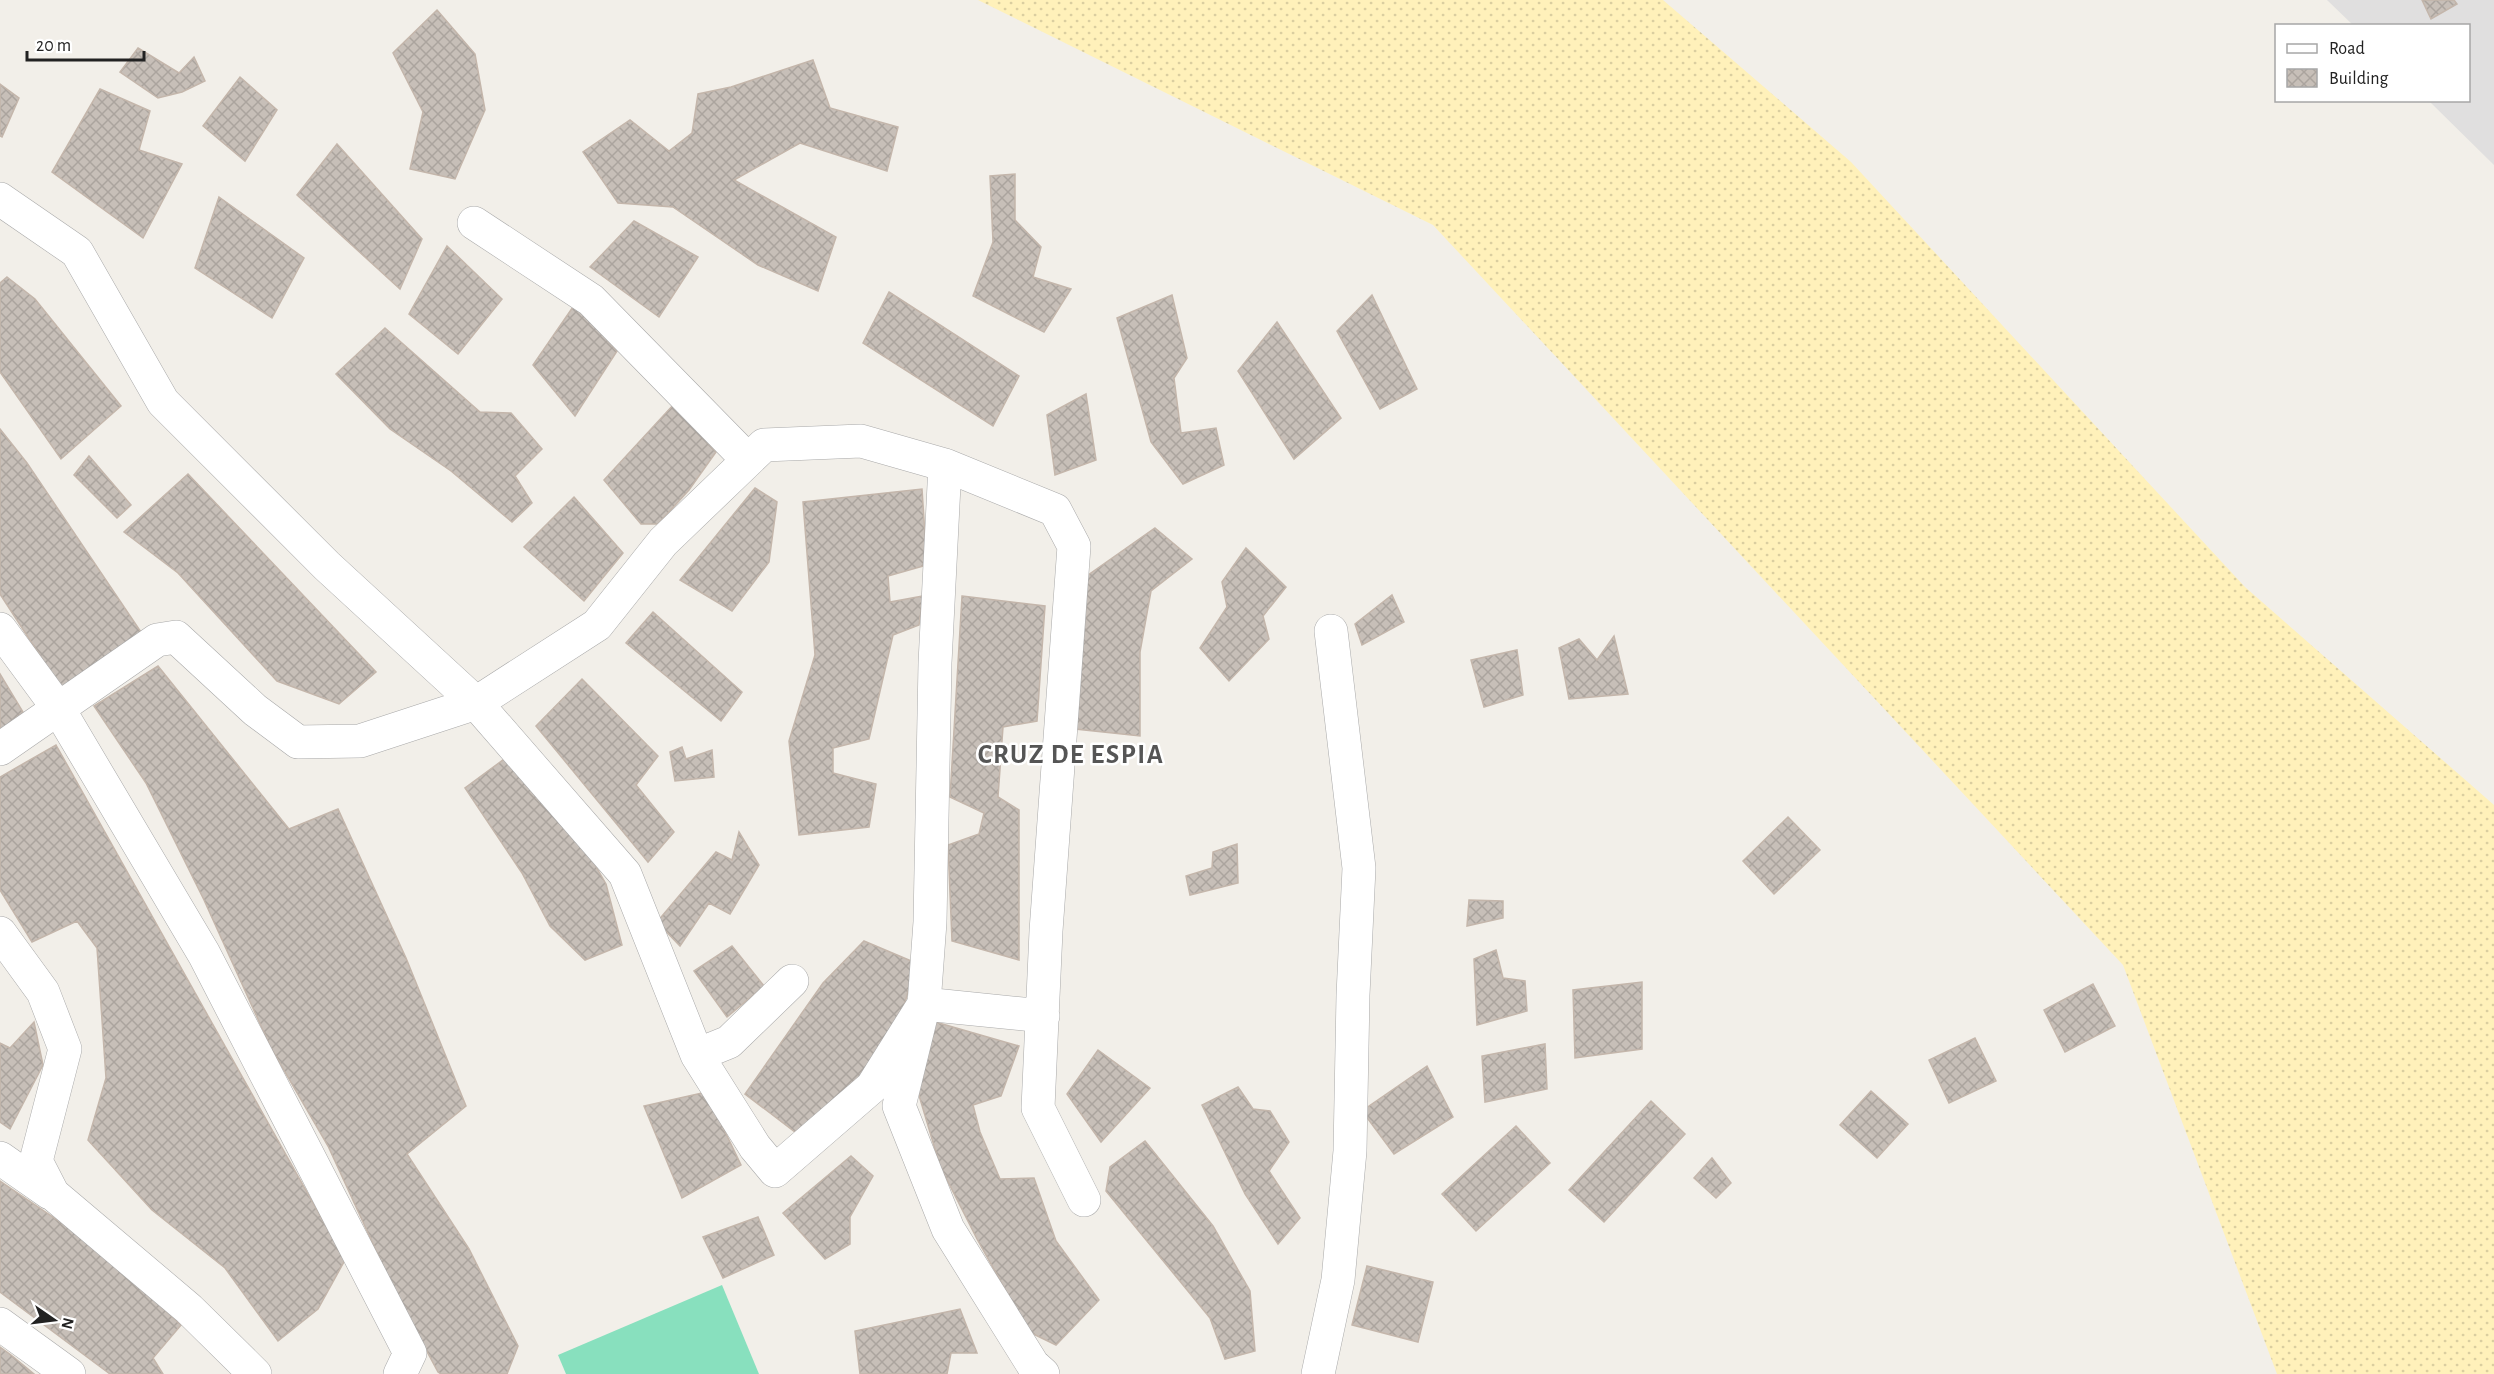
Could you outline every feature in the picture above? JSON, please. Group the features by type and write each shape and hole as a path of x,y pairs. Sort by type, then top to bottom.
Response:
{"street":[{"path":"0,198 77,252 163,402 327,566 476,702 625,874 697,1055 755,1147 775,1171 872,1087 924,1004"},
{"path":"474,224 591,300 748,460"},
{"path":"0,748 158,640 176,637 255,710 298,742 360,741 476,702 597,625 663,542 764,445 861,441 945,465 1055,510 1074,546 1046,931 1038,1108 1084,1200"},
{"path":"945,465 935,663 930,922 924,1004 899,1106 948,1229 1027,1355 1043,1374"},
{"path":"0,629 58,708 204,954 411,1367"},
{"path":"1318,1374 1338,1280 1350,1151 1353,995 1359,868 1330,631"},
{"path":"0,933 43,992 65,1049 36,1161 53,1194"},
{"path":"697,1055 729,1042 792,981"},
{"path":"924,1004 1043,1016"},
{"path":"0,1158 53,1194 189,1309 255,1374"},
{"path":"0,1324 69,1374"}],"shaded area":[{"path":"2327,0 2494,0 2494,165 2430,102 2470,102 2470,24 2352,24"}],"sand":[{"path":"978,0 1663,0 1851,162 2245,587 2494,805 2494,1374 2277,1374 2123,965 1433,225"}],"green space":[{"path":"722,1285 759,1374 566,1374 558,1355"}],"building":[{"path":"2422,0 2454,0 2457,4 2431,19"},
{"path":"437,10 475,54 485,110 455,179 410,169 423,112 393,53"},
{"path":"138,48 179,73 194,57 205,81 182,92 158,98 120,72"},
{"path":"813,60 830,108 898,127 887,171 800,143 734,180 836,237 818,291 758,265 673,207 618,203 583,152 630,120 669,151 692,133 698,94 731,87"},
{"path":"240,77 277,110 245,161 203,126"},
{"path":"0,84 19,98 2,137 0,136"},
{"path":"100,89 150,111 139,150 182,164 143,238 52,172"},
{"path":"337,144 422,239 400,289 297,195"},
{"path":"1015,174 1015,220 1041,247 1033,277 1071,289 1044,332 973,296 993,242 990,176"},
{"path":"219,197 304,258 272,318 195,268"},
{"path":"634,221 698,257 659,317 590,267"},
{"path":"447,246 502,299 458,354 409,314"},
{"path":"7,277 35,299 121,406 61,459 0,372 0,283"},
{"path":"889,292 1019,376 993,426 863,343"},
{"path":"1172,295 1187,358 1174,378 1181,433 1216,428 1224,465 1183,484 1151,442 1117,318"},
{"path":"1372,295 1417,389 1380,409 1337,331"},
{"path":"575,304 617,351 575,416 533,365"},
{"path":"1277,322 1341,418 1294,459 1238,371"},
{"path":"385,328 480,412 511,413 542,449 515,476 532,503 512,522 451,471 390,429 336,374"},
{"path":"1086,394 1096,460 1055,475 1047,415"},
{"path":"674,404 716,452 689,490 658,524 641,524 604,480"},
{"path":"0,429 27,463 141,632 61,688 0,594"},
{"path":"89,456 131,505 117,518 74,475"},
{"path":"188,474 376,672 339,704 277,681 178,573 124,532"},
{"path":"755,488 777,502 769,562 732,611 680,580"},
{"path":"922,489 927,565 888,576 890,602 923,596 919,625 893,635 869,739 833,748 833,773 876,784 869,827 799,835 789,741 815,655 803,502"},
{"path":"574,497 623,553 584,601 524,547"},
{"path":"1155,528 1192,559 1151,591 1140,652 1140,736 1066,728 1084,578"},
{"path":"1246,548 1286,587 1263,616 1269,639 1229,681 1200,648 1227,607 1222,582"},
{"path":"1392,595 1404,622 1362,645 1355,624"},
{"path":"962,596 1045,606 1037,721 1003,727 998,797 1019,810 1019,960 952,941 948,845 979,834 984,813 950,797"},
{"path":"653,612 742,692 721,721 626,643"},
{"path":"1614,636 1628,694 1569,699 1559,648 1579,639 1597,660"},
{"path":"1517,650 1523,695 1484,707 1471,660"},
{"path":"158,666 289,829 338,809 406,958 466,1106 407,1154 469,1249 518,1346 507,1374 441,1374 438,1372 397,1296 328,1146 271,1048 204,900 146,783 94,706"},
{"path":"0,674 23,712 0,731"},
{"path":"582,679 658,756 636,785 674,832 648,862 536,726"},
{"path":"56,745 345,1260 318,1309 278,1341 225,1268 152,1210 88,1140 106,1078 97,948 77,921 32,942 0,890 0,777"},
{"path":"682,747 686,759 712,750 714,777 675,781 670,752"},
{"path":"511,754 561,806 606,884 622,945 585,960 550,926 522,873 465,788"},
{"path":"1788,817 1820,850 1774,894 1743,861"},
{"path":"739,832 759,865 730,914 709,903 680,946 657,922 716,852 732,860"},
{"path":"1237,844 1238,883 1190,895 1186,876 1212,868 1213,852"},
{"path":"1469,900 1503,901 1503,918 1467,926"},
{"path":"864,941 916,963 901,1017 865,1076 795,1132 745,1094 823,983"},
{"path":"732,946 764,986 727,1017 694,971"},
{"path":"1496,950 1503,978 1525,981 1527,1011 1477,1025 1474,959"},
{"path":"1642,982 1642,1049 1575,1058 1573,990"},
{"path":"2093,984 2115,1026 2065,1052 2044,1010"},
{"path":"932,1021 1019,1046 1001,1096 973,1105 980,1132 1000,1179 1034,1178 1056,1241 1099,1300 1056,1345 1029,1332 977,1239 940,1166 915,1082"},
{"path":"34,1022 43,1065 10,1129 0,1122 0,1043 10,1048"},
{"path":"1975,1038 1996,1081 1949,1103 1929,1060"},
{"path":"1545,1044 1547,1089 1485,1102 1482,1056"},
{"path":"1098,1050 1150,1088 1101,1142 1067,1094"},
{"path":"1427,1066 1453,1117 1394,1154 1362,1111"},
{"path":"1238,1087 1253,1109 1270,1111 1289,1142 1269,1171 1300,1218 1278,1244 1245,1194 1202,1105"},
{"path":"1871,1091 1908,1124 1877,1158 1840,1125"},
{"path":"706,1092 741,1165 682,1198 644,1106"},
{"path":"1651,1101 1685,1134 1604,1222 1569,1190"},
{"path":"1516,1126 1550,1163 1476,1231 1442,1194"},
{"path":"1145,1141 1213,1226 1250,1291 1255,1351 1225,1359 1210,1318 1106,1191 1110,1167"},
{"path":"851,1156 873,1176 850,1217 850,1244 825,1259 783,1213"},
{"path":"1712,1158 1731,1183 1716,1198 1694,1178"},
{"path":"0,1181 94,1245 181,1325 153,1358 163,1374 110,1374 0,1292"},
{"path":"758,1217 774,1255 723,1278 703,1237"},
{"path":"1367,1266 1433,1282 1418,1342 1352,1325"},
{"path":"960,1309 977,1353 951,1353 947,1374 860,1374 855,1331"},
{"path":"0,1347 11,1355 34,1374 0,1374"}],"district":[{"name":"CRUZ DE ESPIA","path":"1071,754"}]}
